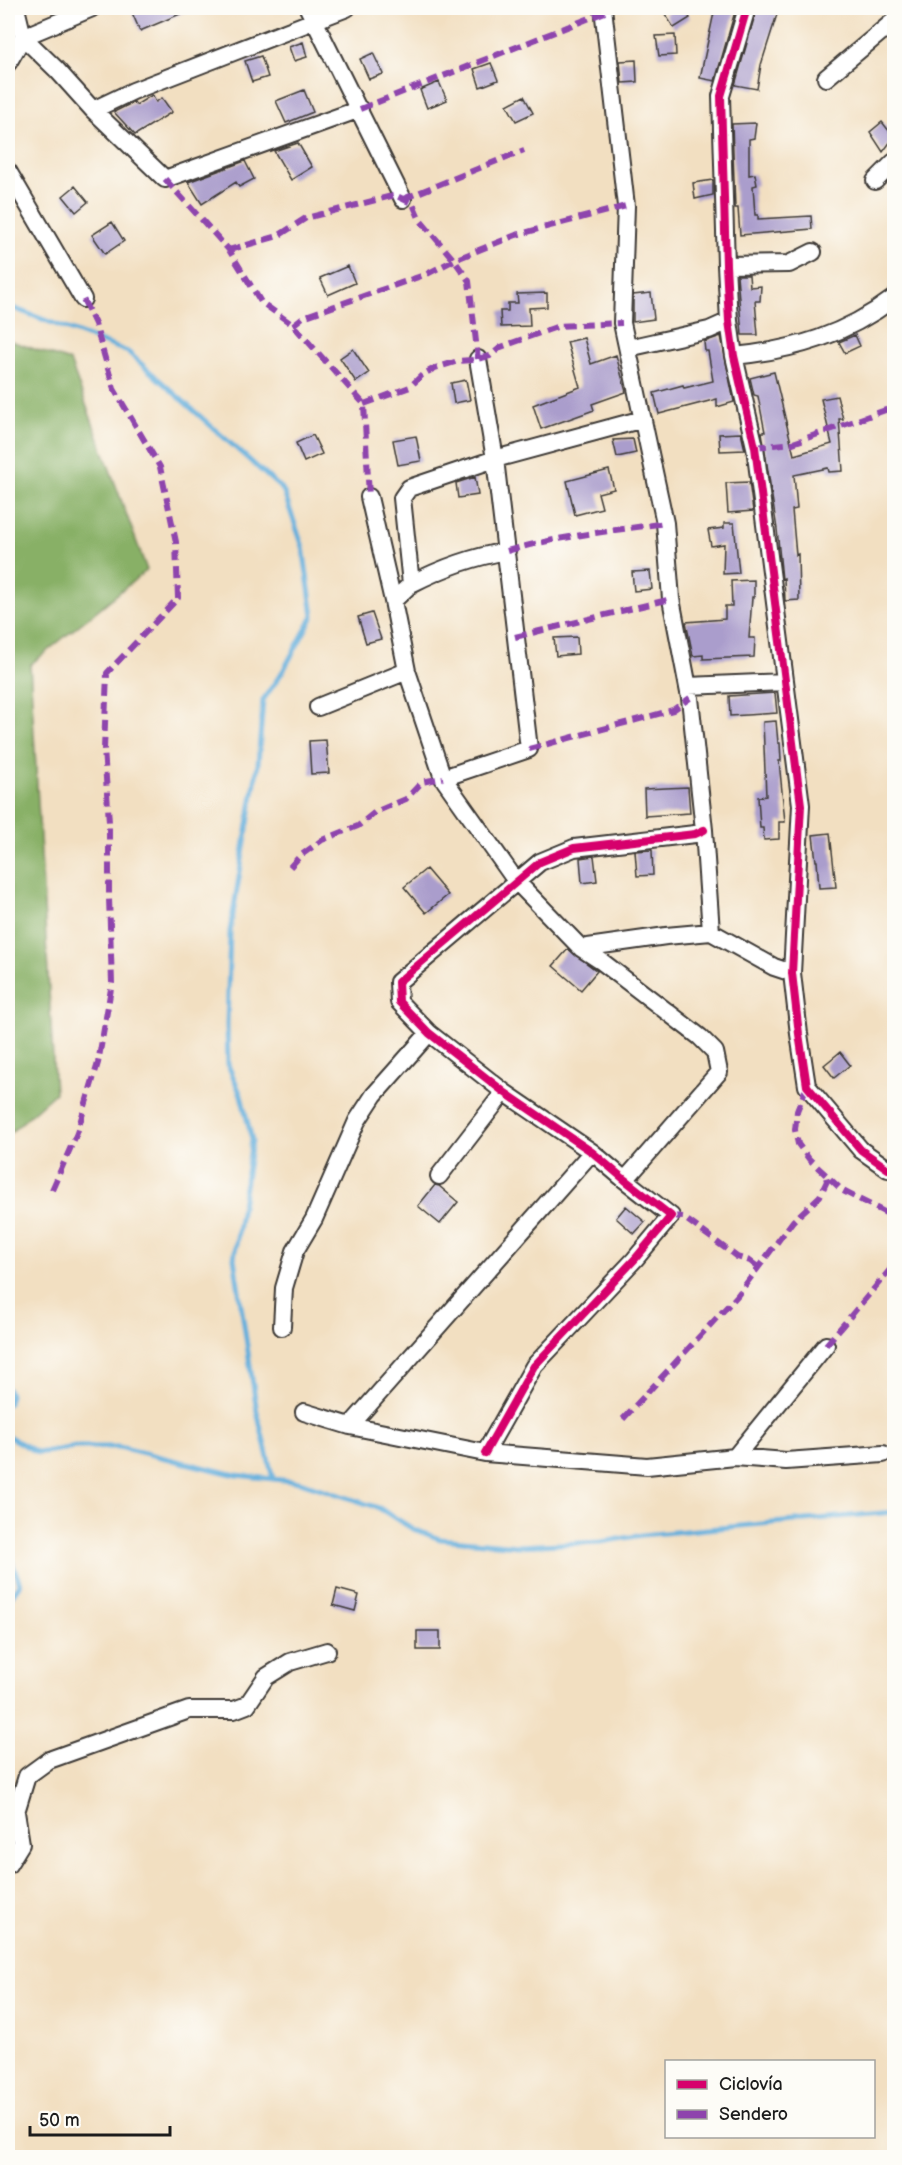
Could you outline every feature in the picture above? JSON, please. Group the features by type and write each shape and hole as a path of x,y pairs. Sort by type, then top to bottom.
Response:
{"street":[{"path":"16,8 23,37 93,110 165,179 360,109"},
{"path":"8,63 23,37 92,8"},
{"path":"93,110 312,14 347,8"},
{"path":"603,8 626,206 622,323 665,523 671,599 688,687 704,830 711,932"},
{"path":"747,8 721,96 726,265 729,321 734,356 755,447 801,805 792,973 807,1086 861,1150 888,1169 894,1170"},
{"path":"312,14 403,199"},
{"path":"826,78 894,21"},
{"path":"875,181 894,162"},
{"path":"8,171 83,299"},
{"path":"726,265 789,264 813,252"},
{"path":"734,356 766,353 836,332 869,316 894,298"},
{"path":"628,348 709,330 729,321"},
{"path":"443,778 529,749 495,459 478,359"},
{"path":"411,584 402,498 409,488 495,459 643,419"},
{"path":"369,497 407,671 443,778 516,880 581,948 691,1030 716,1052 719,1072 625,1180"},
{"path":"393,601 411,584 444,567 507,551"},
{"path":"318,707 407,671"},
{"path":"688,687 784,682"},
{"path":"485,1453 534,1366 635,1259 671,1216 592,1152 504,1092 429,1033 399,1002 398,982 540,862 573,848 695,834 704,830"},
{"path":"581,948 711,932 774,967 792,973"},
{"path":"282,1327 284,1288 295,1251 314,1219 357,1121 374,1095 429,1033"},
{"path":"439,1176 504,1092"},
{"path":"350,1426 592,1152"},
{"path":"735,1457 826,1345"},
{"path":"304,1412 350,1426 485,1453 647,1466 735,1457 786,1461 883,1454"},
{"path":"8,1865 21,1844 16,1812 27,1776 49,1760 189,1710 234,1710 247,1705 266,1677 290,1662 327,1651"}],"green space":[{"path":"8,340 70,361 147,570 30,665 55,1093 8,1135"}],"building":[{"path":"130,8 194,8 140,31"},
{"path":"676,8 684,8 690,18 674,28 665,14"},
{"path":"715,8 736,8 715,81 700,78"},
{"path":"757,8 779,8 761,65 757,89 735,85"},
{"path":"675,35 676,55 659,56 656,36"},
{"path":"303,42 307,57 294,61 289,47"},
{"path":"373,53 383,74 369,79 360,59"},
{"path":"261,56 268,77 252,82 245,61"},
{"path":"636,60 637,82 622,83 620,61"},
{"path":"491,63 498,80 480,87 474,69"},
{"path":"439,82 447,100 427,108 420,90"},
{"path":"304,90 313,112 286,123 276,101"},
{"path":"152,95 156,102 162,98 172,112 135,135 114,112 134,102 136,105"},
{"path":"524,96 533,113 516,121 507,105"},
{"path":"882,122 894,137 883,152 870,132"},
{"path":"756,123 754,138 749,139 749,175 755,174 757,185 753,186 755,215 758,215 758,219 811,216 812,229 740,235 738,208 735,208 732,124"},
{"path":"298,143 312,167 291,180 274,151"},
{"path":"245,161 254,179 239,187 236,182 202,204 188,182"},
{"path":"713,180 713,195 695,199 693,183"},
{"path":"75,186 88,202 76,212 63,196"},
{"path":"112,222 124,241 105,254 92,235"},
{"path":"348,266 355,283 328,295 320,278"},
{"path":"737,275 749,275 750,287 761,286 760,301 755,301 758,335 742,335"},
{"path":"547,293 547,307 529,308 530,326 501,327 500,311 508,311 508,303 518,303 517,294"},
{"path":"651,293 654,319 633,322 633,295"},
{"path":"855,335 860,346 845,353 839,342"},
{"path":"721,336 734,402 717,407 717,399 659,414 654,393 683,385 684,388 713,381 708,351 705,351 704,342"},
{"path":"584,338 591,364 616,355 626,392 592,404 594,410 541,429 533,405 580,387 567,342"},
{"path":"353,349 369,373 356,382 340,358"},
{"path":"774,372 794,455 832,444 821,399 837,396 843,419 839,419 843,471 829,472 828,468 794,475 797,509 792,510 796,555 798,554 799,600 785,601 784,578 782,579 762,432 765,432 758,396 754,395 750,378"},
{"path":"466,380 470,400 454,403 451,383"},
{"path":"741,433 745,450 720,451 719,434"},
{"path":"313,435 322,454 304,462 296,443"},
{"path":"416,436 421,461 398,465 393,440"},
{"path":"633,439 636,453 617,457 613,440"},
{"path":"609,470 614,489 598,493 602,508 575,515 567,481"},
{"path":"475,477 478,495 458,498 456,483"},
{"path":"749,482 753,511 728,513 726,483"},
{"path":"724,523 734,523 739,573 723,574 724,544 711,546 708,530 724,528"},
{"path":"650,571 652,589 634,591 632,572"},
{"path":"754,580 749,638 755,638 754,657 703,659 703,655 693,656 686,622 725,619 725,606 732,606 731,581"},
{"path":"372,613 381,639 366,643 358,617"},
{"path":"577,637 578,654 556,656 554,638"},
{"path":"775,693 777,713 730,716 729,696"},
{"path":"776,721 778,743 780,743 781,761 779,761 785,822 779,822 779,839 764,840 763,828 760,828 758,797 766,796 763,722"},
{"path":"326,740 329,773 311,774 309,741"},
{"path":"688,787 690,813 645,816 644,789"},
{"path":"830,833 836,887 819,888 813,835"},
{"path":"652,850 653,875 637,876 635,851"},
{"path":"594,856 597,881 582,883 580,858"},
{"path":"426,869 448,895 426,913 404,887"},
{"path":"568,949 597,971 581,990 553,966"},
{"path":"840,1052 850,1065 834,1078 824,1065"},
{"path":"435,1185 458,1202 440,1224 418,1206"},
{"path":"626,1206 645,1222 634,1234 616,1218"},
{"path":"337,1589 359,1595 355,1611 333,1605"},
{"path":"417,1631 440,1631 440,1650 417,1650"}],"waterway":[{"path":"8,306 128,352 283,490 303,547 313,616 283,671 263,700 258,764 230,931 228,1065 241,1095 252,1140 234,1258 257,1412 273,1479"},
{"path":"8,1389 10,1395 8,1404"},
{"path":"8,1436 38,1453 76,1447 119,1447 236,1475 300,1482 379,1508 413,1529 440,1539 518,1546 601,1542 642,1535 894,1512"},
{"path":"8,1551 20,1584 8,1601"}],"marked path":[{"path":"360,109 605,12"},
{"path":"403,199 524,150"},
{"path":"165,179 229,250 261,302 293,325 364,404 369,497"},
{"path":"229,250 278,236 306,218 395,195 413,204 420,220 469,281 478,359"},
{"path":"293,325 303,317 427,274 454,260 516,235 626,206"},
{"path":"52,1190 77,1133 98,1063 112,983 109,822 104,749 107,673 178,598 176,542 160,467 114,389 95,324 83,299"},
{"path":"364,404 410,387 422,375 435,368 458,361 490,356 501,347 559,326 622,323"},
{"path":"755,447 793,443 894,407"},
{"path":"507,551 566,538 665,523"},
{"path":"515,637 671,599"},
{"path":"529,749 673,710 690,698"},
{"path":"290,867 300,856 322,840 358,826 375,812 406,799 422,782 443,778"},
{"path":"807,1086 797,1111 795,1130 798,1144 809,1159 843,1191 894,1217"},
{"path":"623,1419 737,1296 793,1221 820,1196 827,1181 825,1174"},
{"path":"671,1216 683,1217 737,1257 750,1261 759,1268"},
{"path":"826,1345 894,1265"}],"cycle path":[{"path":"747,8 721,96 726,265 729,321 734,356 755,447 801,805 792,973 799,1034 807,1086 861,1150 888,1169 894,1170"},
{"path":"485,1453 534,1366 635,1259 671,1216 592,1152 504,1092 429,1033 399,1002 398,982 540,862 574,848 695,834 704,830"}]}
